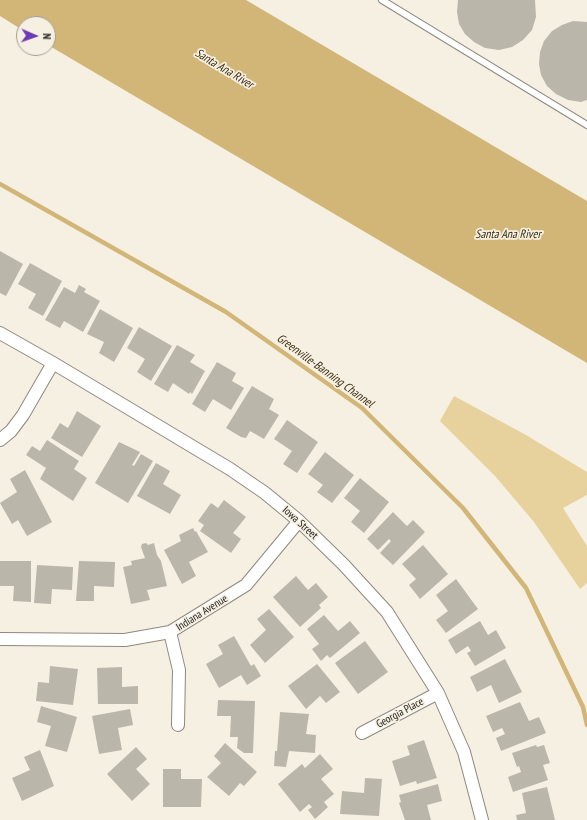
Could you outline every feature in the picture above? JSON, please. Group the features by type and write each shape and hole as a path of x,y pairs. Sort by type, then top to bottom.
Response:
{"street":[{"name":"Iowa Street","path":"0,333 230,469 265,493 299,521 344,565 387,612 414,652 438,693 464,752 482,820"},
{"path":"0,440 11,431 24,415 53,363"},
{"name":"Indiana Avenue","path":"0,639 125,640 170,632 246,585 299,521"},
{"path":"170,632 179,670 178,725"},
{"name":"Georgia Place","path":"362,733 438,693"}],"lane":[{"path":"382,0 587,125"}],"shaded area":[{"path":"454,396 526,435 587,472 587,495 563,508 587,546 587,583 580,589 534,522 495,476 440,421"}],"water":[{"name":"Santa Ana River","path":"0,0 246,0 587,201 587,363 56,50 56,16 16,16 16,26 0,16"}],"building":[{"path":"458,0 535,0 536,17 532,30 523,40 512,47 499,50 485,48 474,42 465,34 459,24 457,12"},
{"path":"573,21 587,22 587,100 581,102 568,100 556,94 547,86 541,75 539,64 540,52 544,41 552,31"},
{"path":"0,251 23,264 6,296 0,293"},
{"path":"30,263 62,281 43,316 28,308 36,294 18,284"},
{"path":"79,285 86,289 84,292 100,301 83,332 64,321 60,328 45,320 64,287 75,293"},
{"path":"100,309 133,328 114,362 99,353 104,342 87,334"},
{"path":"139,327 172,346 151,381 137,372 145,359 127,348"},
{"path":"177,345 195,355 190,362 205,371 192,394 190,392 189,394 173,383 168,392 154,384"},
{"path":"217,362 236,373 232,381 244,388 231,410 213,399 205,412 192,404"},
{"path":"252,386 274,399 269,409 279,415 264,439 250,431 246,438 241,437 226,428"},
{"path":"77,411 101,426 82,457 51,438 60,423 68,428"},
{"path":"287,420 318,442 297,473 283,464 292,451 274,439"},
{"path":"47,440 79,461 74,469 87,478 73,501 40,479 46,468 26,455 32,446 40,451"},
{"path":"119,442 140,452 132,465 134,466 141,454 153,461 128,503 95,483"},
{"path":"325,452 354,475 332,503 317,492 323,485 308,474"},
{"path":"156,463 170,471 163,484 181,495 170,514 137,496"},
{"path":"25,470 52,522 27,536 18,520 12,524 0,503 17,492 10,479"},
{"path":"360,478 389,502 364,533 351,522 360,511 344,498"},
{"path":"224,500 246,517 233,533 241,539 231,553 200,531 204,525 198,521 211,503 218,508"},
{"path":"393,512 407,526 413,520 425,532 393,565 380,553 391,541 389,539 378,550 367,539"},
{"path":"193,528 208,552 189,562 196,576 182,584 164,550 181,541 179,535"},
{"path":"146,543 148,545 154,543 157,555 161,561 167,586 147,590 150,600 131,604 123,567 132,565 131,561 145,558 141,547 142,544"},
{"path":"423,545 448,574 420,599 409,585 416,579 402,564"},
{"path":"0,561 31,561 31,602 13,601 14,586 0,586"},
{"path":"79,561 115,562 114,587 94,586 94,601 76,601"},
{"path":"37,565 73,567 72,590 52,589 51,604 34,603"},
{"path":"296,576 308,590 316,583 328,597 319,605 321,608 300,627 273,597"},
{"path":"456,579 478,609 446,633 436,620 448,611 436,595"},
{"path":"269,609 294,637 265,663 250,645 266,630 257,619"},
{"path":"324,615 338,631 350,621 360,633 330,658 327,655 321,661 312,649 319,644 307,629"},
{"path":"480,621 488,635 496,630 506,648 475,666 467,653 471,651 468,646 456,654 448,640"},
{"path":"234,636 251,666 254,664 261,676 247,685 241,675 219,688 206,664 223,654 218,645"},
{"path":"365,641 388,672 358,694 335,663"},
{"path":"505,659 522,692 499,703 491,685 477,692 470,677"},
{"path":"317,664 340,692 326,703 320,696 306,709 288,686"},
{"path":"50,666 78,669 73,705 36,701 38,682 49,683"},
{"path":"122,667 122,687 138,686 138,704 98,704 97,668"},
{"path":"218,700 255,701 253,753 244,753 237,748 238,737 230,737 231,716 217,716"},
{"path":"520,702 529,721 539,717 546,733 501,751 496,738 505,734 502,728 493,732 486,716"},
{"path":"41,706 77,717 67,752 45,746 51,726 37,722"},
{"path":"130,709 133,725 118,728 122,750 99,754 92,716"},
{"path":"280,712 309,714 306,734 316,735 315,753 289,751 286,767 274,766 275,751 277,751"},
{"path":"424,740 437,778 417,784 416,781 400,786 392,761 410,755 407,746"},
{"path":"225,743 257,772 244,786 240,783 229,796 207,777 221,763 214,756"},
{"path":"536,745 537,747 544,745 550,763 543,765 548,780 513,792 508,777 521,772 519,766 517,767 512,753"},
{"path":"136,747 147,759 136,769 150,784 132,801 107,774"},
{"path":"40,750 54,786 22,801 12,778 30,770 24,757"},
{"path":"320,754 333,769 321,779 334,794 324,802 328,807 315,819 308,810 312,807 309,804 300,812 278,784 302,764 305,768"},
{"path":"163,769 181,769 181,779 202,779 201,807 163,807"},
{"path":"365,778 382,779 379,816 340,814 342,791 364,793"},
{"path":"438,784 442,801 427,805 431,820 405,820 399,803 401,802 399,795"},
{"path":"547,787 555,820 517,820 516,815 526,813 522,793"}],"waterway":[{"name":"Greenville-Banning Channel","path":"0,184 226,312 362,408 463,508 526,588 583,707 587,725"}]}
